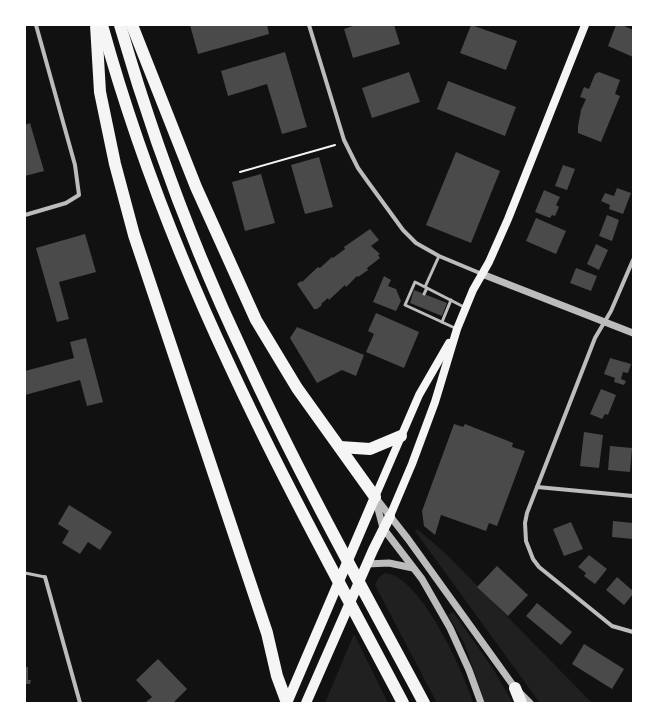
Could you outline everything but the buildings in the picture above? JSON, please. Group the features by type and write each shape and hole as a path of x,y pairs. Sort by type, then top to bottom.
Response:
{"highway":[{"path":"96,25 100,92 115,164 134,235 267,633 277,676 287,703"},
{"path":"102,25 134,130 193,284 248,404 403,703"},
{"path":"120,25 159,150 211,283 260,390 325,517 424,703"},
{"path":"132,25 196,187 249,305 290,377 375,497"},
{"path":"340,447 370,450 401,436"},
{"path":"515,688 521,703"}],"main road":[{"path":"306,703 412,464 435,402 457,330 473,290 511,212 585,25"},
{"path":"287,703 419,395 457,330"}],"street":[{"path":"25,215 61,204 79,195 75,165 36,25"},
{"path":"309,25 344,140 358,168 408,237 421,247 439,256 633,333"},
{"path":"633,260 605,321 595,338 537,487 525,523 526,541 533,559 539,567 612,626 633,632"},
{"path":"537,487 633,496"},
{"path":"375,497 456,604 515,688 530,703"},
{"path":"375,497 383,528 429,590 450,628 469,670 481,703"},
{"path":"367,564 389,563 413,568"},
{"path":"45,577 80,703"}],"lane":[{"path":"424,294 439,256"},
{"path":"457,330 405,305 415,282 466,308"},
{"path":"439,300 441,295"},
{"path":"442,322 451,300"},
{"path":"417,310 419,306"},
{"path":"431,317 434,312"},
{"path":"25,573 45,577"}],"path":[{"path":"240,172 335,145"}],"shaded area":[{"path":"417,529 444,552 592,703 540,703 415,531"},
{"path":"385,573 398,578 412,590 426,607 450,649 473,703 437,703 375,585 379,577"},
{"path":"453,612 492,667 513,703 485,703 464,643 448,615"},
{"path":"354,634 388,703 325,703"}]}
